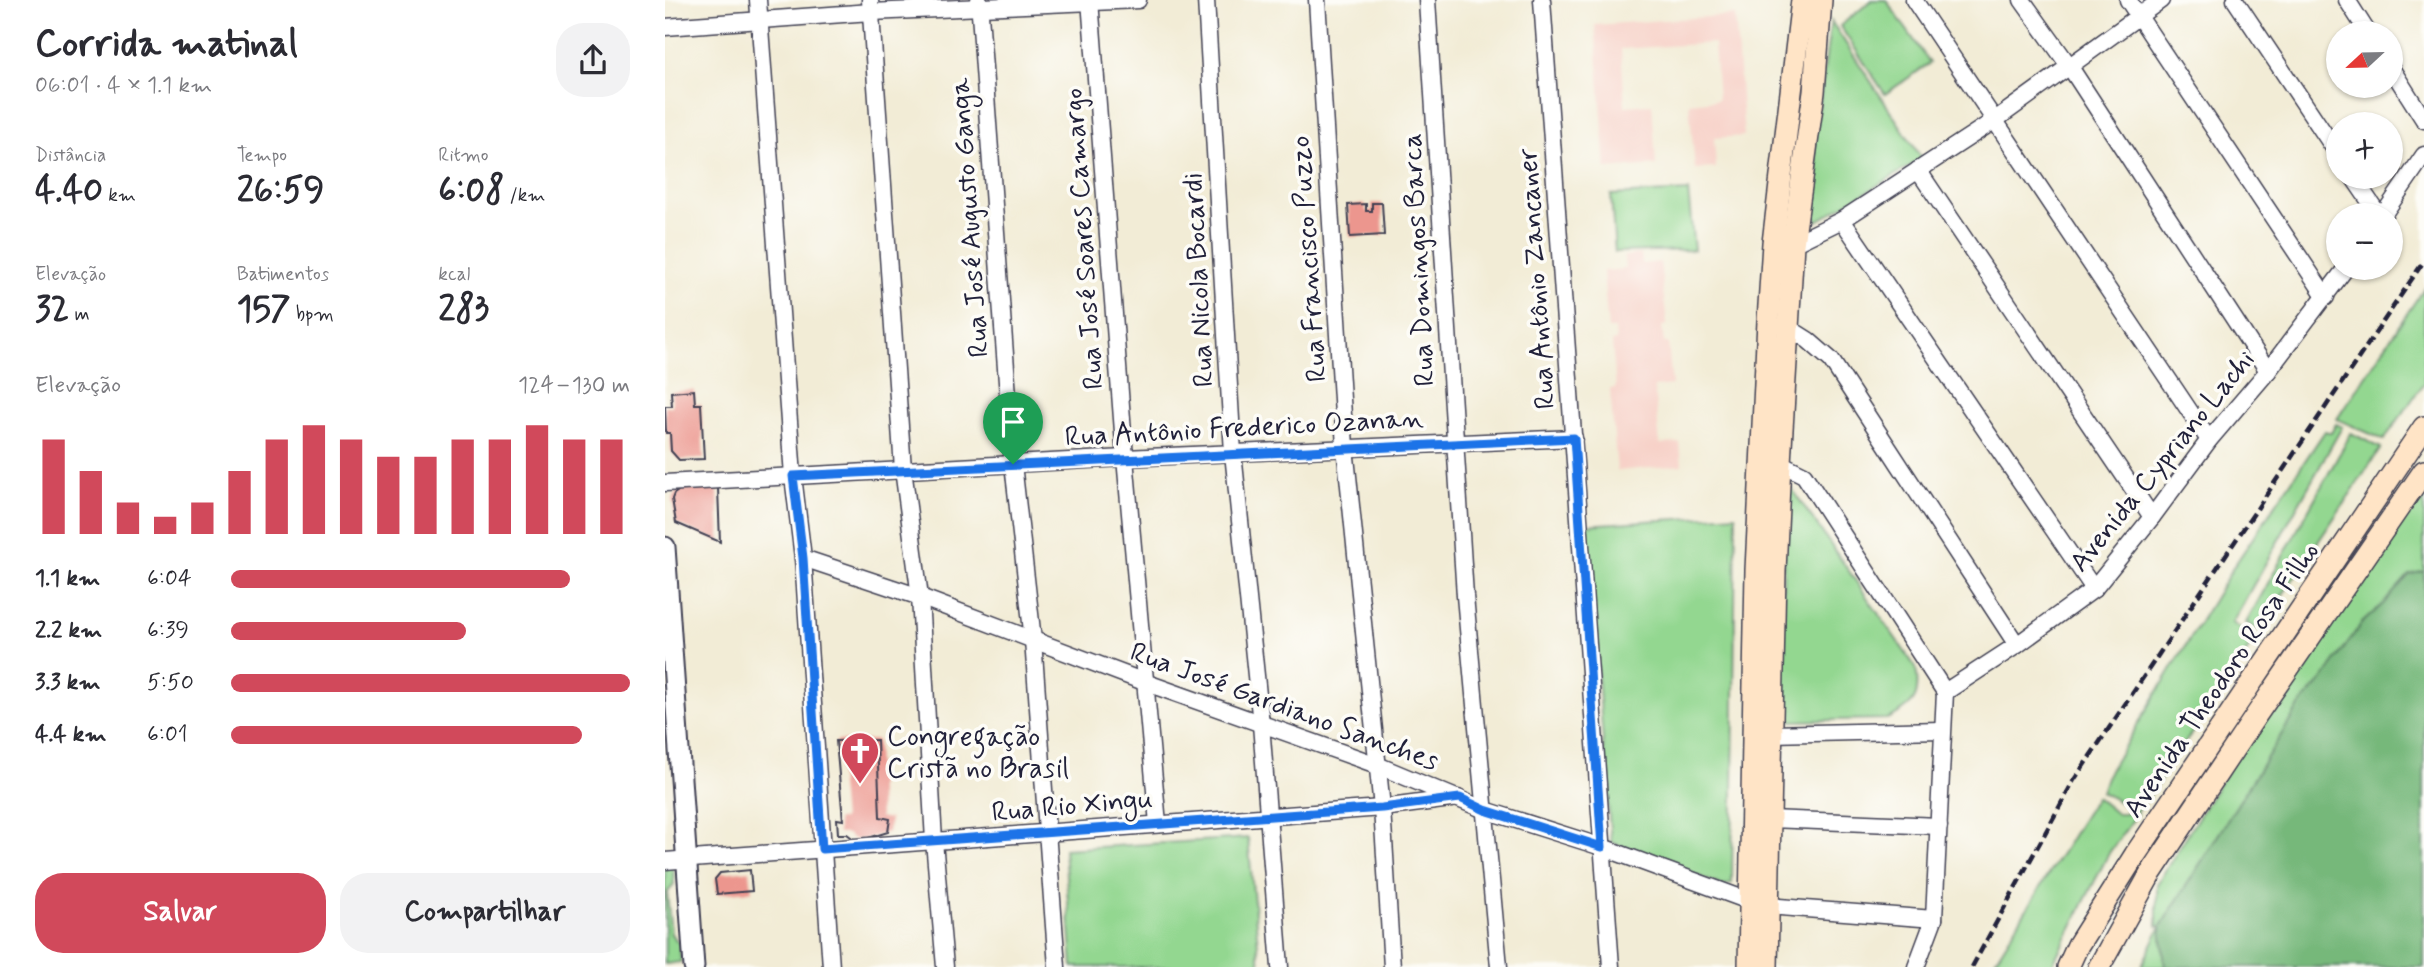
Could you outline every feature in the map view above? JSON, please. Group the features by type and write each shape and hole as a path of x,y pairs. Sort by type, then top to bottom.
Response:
{"main road":[{"path":"1767,967 1758,904 1765,571 1783,244 1802,0"},
{"path":"1749,967 1770,819 1771,734 1765,571 1780,463 1789,328 1783,244 1814,92 1821,0"},
{"name":"Avenida Theodoro Rosa Filho","path":"2068,967 2078,945 2135,855 2424,427"},
{"name":"Avenida Theodoro Rosa Filho","path":"2099,967 2151,873 2424,471"},
{"path":"2239,701 2257,714"}],"street":[{"path":"758,0 793,476 803,558 831,967"},
{"path":"665,27 760,21 871,6 1139,0"},
{"name":"Rua Nicola Bocardi","path":"1206,0 1233,453 1261,723 1280,967"},
{"name":"Rua Francisco Puzzo","path":"1317,0 1345,447 1382,808 1392,967"},
{"name":"Rua Domingos Barca","path":"1427,0 1473,701 1499,967"},
{"name":"Rua Antônio Zancaner","path":"1542,0 1611,967"},
{"path":"1914,0 2209,440"},
{"path":"2022,0 2070,67 2268,371"},
{"path":"2128,0 2326,297"},
{"path":"1783,244 1842,219 1919,170 1995,120 2161,0"},
{"path":"2235,0 2326,136"},
{"path":"2347,0 2360,21"},
{"name":"Rua José Soares Camargo","path":"1090,1 1125,458 1159,824"},
{"name":"Rua José Augusto Ganga","path":"979,4 1013,464 1033,640 1057,967"},
{"path":"871,6 903,470 920,597 934,841 945,967"},
{"path":"2403,87 2424,120"},
{"path":"2390,203 2424,155"},
{"path":"1919,170 2152,517"},
{"path":"1842,219 2094,589"},
{"name":"Avenida Cypriano Lachi","path":"1945,691 2017,645 2094,589 2338,280"},
{"path":"1789,328 1831,360 2017,645"},
{"name":"Rua Antônio Frederico Ozanan","path":"665,483 1345,447 1574,438"},
{"path":"1780,463 1804,475 1945,691 1941,730 1934,919 1916,967"},
{"path":"665,547 694,967"},
{"name":"Rua José Gardiano Sanches","path":"803,558 920,597 1147,683 1377,765 1485,810 1602,847 1758,904 1934,919"},
{"path":"1771,734 1941,730"},
{"name":"Rua Rio Xingu","path":"665,861 1382,808 1460,798"},
{"path":"1770,819 1938,826"}],"shaded area":[{"path":"1735,15 1744,136 1714,138 1716,168 1695,169 1689,103 1718,100 1714,43 1621,49 1625,106 1652,104 1656,165 1606,169 1595,25"},
{"path":"1641,254 1642,264 1660,262 1667,325 1662,326 1664,343 1668,343 1672,385 1654,387 1660,444 1680,443 1682,465 1617,471 1610,389 1616,388 1612,342 1616,341 1615,329 1608,329 1603,271 1625,269 1624,256"}],"green space":[{"path":"1872,0 1886,0 1930,63 1885,94 1840,26"},
{"path":"1831,21 1922,159 1817,221 1811,208 1818,175 1814,141"},
{"path":"1688,191 1694,250 1615,252 1611,195"},
{"path":"2424,288 2424,383 2384,440 2337,419"},
{"path":"2336,424 2342,427 2232,623 2255,639 2109,853 2051,967 1991,967 2096,797 2117,814 2125,814 2131,808 2101,792 2106,777 2234,566 2325,431 2331,433"},
{"path":"2351,433 2381,448 2259,630 2246,623"},
{"path":"1790,486 1916,668 1918,687 1914,699 1910,705 1888,719 1787,721 1780,715 1785,488"},
{"path":"2424,490 2424,736 2384,603 2361,624 2323,679 2300,705 2161,926 2157,926 2157,884 2280,685"},
{"path":"1736,515 1732,883 1723,886 1611,842 1586,525"},
{"path":"2424,571 2424,967 2165,967 2161,926 2300,705 2323,679 2361,624 2409,575"},
{"path":"1248,838 1260,967 1073,967 1064,849"},
{"path":"673,864 674,885 667,893 671,934 679,943 681,962 665,964 665,865"},
{"path":"2161,926 2165,967 2141,967"}],"building":[{"path":"1372,203 1382,203 1384,235 1350,237 1348,205 1366,204 1366,211 1372,211"},
{"path":"694,390 695,404 701,404 704,459 679,460 671,451 670,433 666,433 665,406 672,406 671,392"},
{"path":"718,488 720,542 676,523 672,499 674,494 681,489"},
{"name":"Congregação Cristã no Brasil","path":"877,740 880,817 890,819 888,832 855,840 847,834 838,834 837,819 843,820 836,741"},
{"path":"750,870 752,891 717,894 715,879 720,873"}],"railway":[{"path":"1972,967 2074,780 2424,261"}],"place":[{"name":"Congregação Cristã no Brasil","path":"860,785"}],"route":[{"path":"1574,438 1602,847 1485,810 1460,798 1382,808 822,849 803,558 793,476 1013,464 1574,438"}]}
